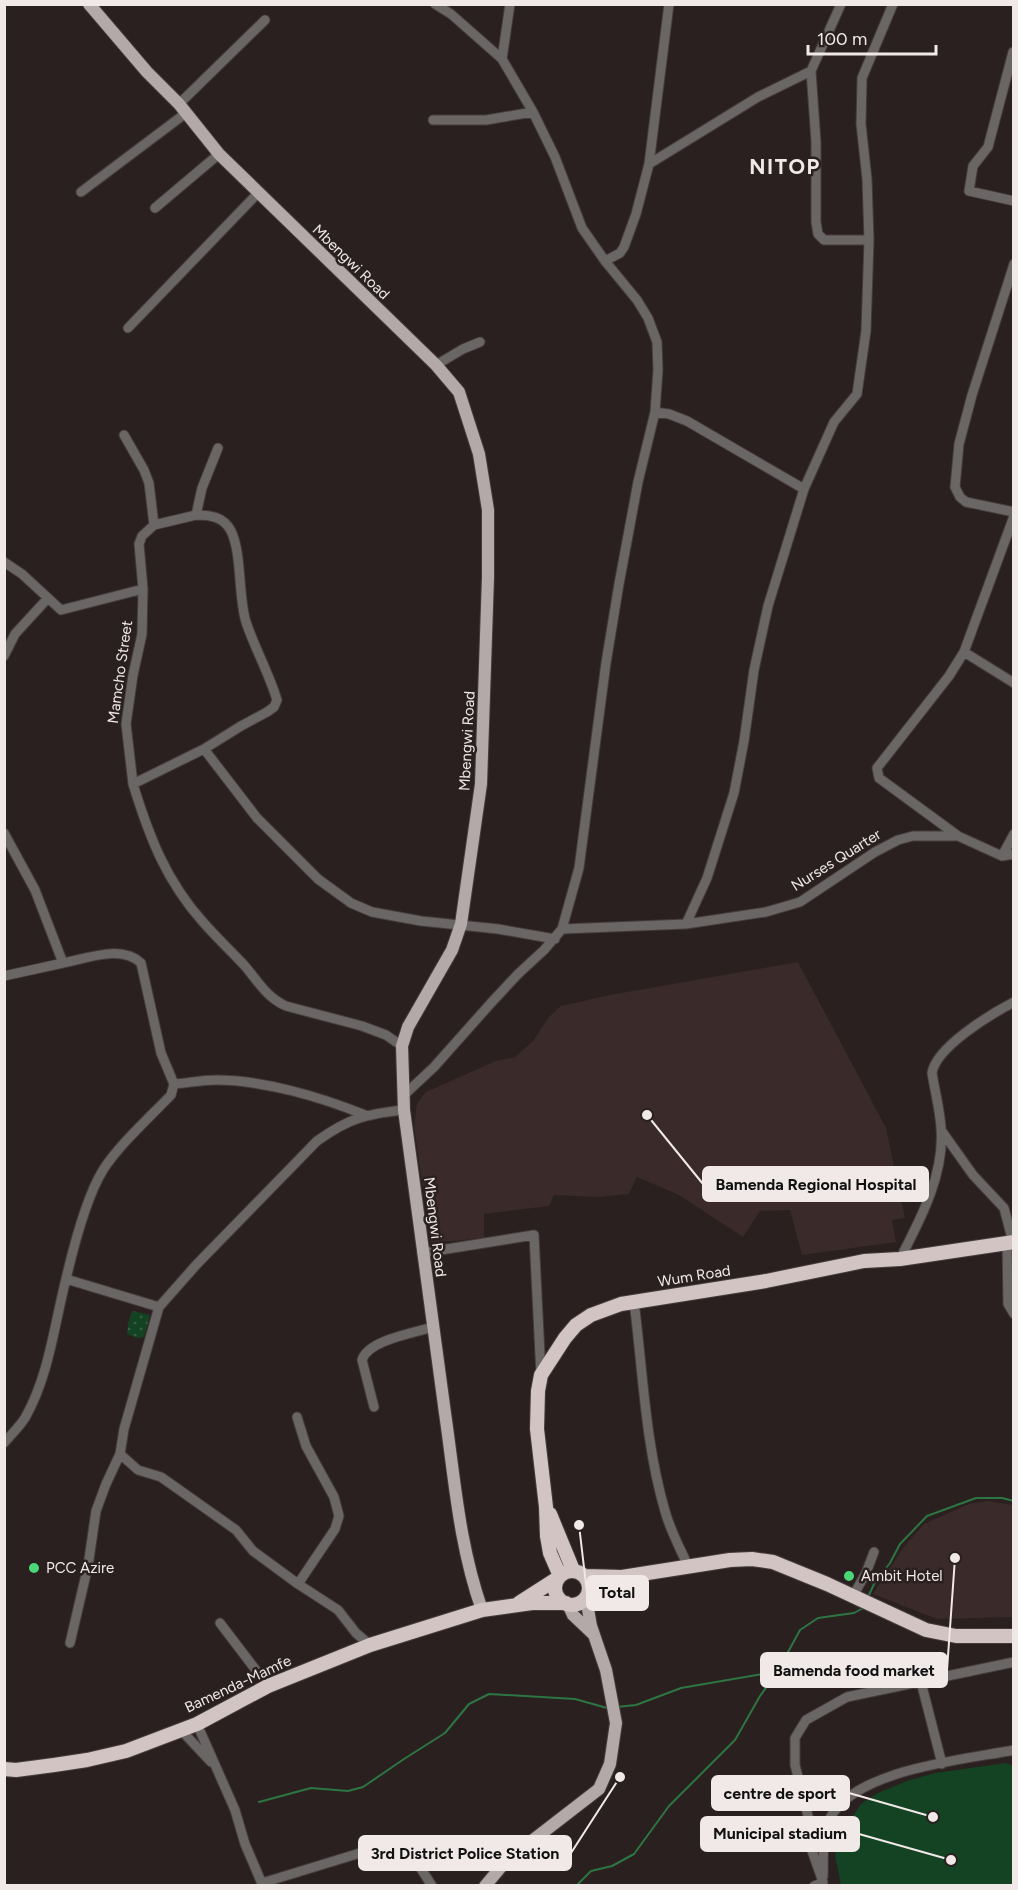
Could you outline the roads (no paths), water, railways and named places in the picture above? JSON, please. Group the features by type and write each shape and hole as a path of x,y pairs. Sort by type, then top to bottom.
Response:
{"highway":[{"name":"Wum Road","path":"569,1575 546,1507 537,1429 538,1391 541,1376 576,1324 591,1315 621,1304 766,1281 864,1261 900,1259 1011,1242"},
{"path":"622,1577 600,1586 578,1604 567,1604 557,1595 556,1584 569,1575 622,1577 730,1560 752,1559 773,1562 926,1630 942,1634 1014,1636"},
{"path":"569,1575 589,1586 586,1598"},
{"name":"Bamenda-Mamfe","path":"517,1604 569,1575"},
{"name":"Bamenda-Mamfe","path":"4,1769 16,1770 87,1760 126,1751 196,1724 268,1686 370,1645 482,1610 517,1604 567,1604"}],"main road":[{"name":"Mbengwi Road","path":"88,4 219,154 436,365 459,392 479,454 488,510 481,784 461,924 439,976 408,1027 402,1046 404,1110 454,1497 469,1574 482,1610"},
{"path":"484,1886 506,1862 599,1789 610,1764 616,1723 606,1670 594,1635 586,1598"},
{"path":"567,1604 573,1615 594,1635"}],"street":[{"path":"403,1096 434,1067 562,929 579,868 606,663 638,482 655,412 658,370 657,342 648,318 582,228 555,157 533,112 502,59 451,14 435,4"},
{"path":"502,59 510,4"},
{"path":"605,261 620,253 624,247 636,214 649,164 669,4"},
{"path":"841,4 811,71 816,142 816,222 818,234 824,240 831,242 869,240"},
{"path":"686,924 698,901 717,852 734,793 754,670 768,606 804,489 834,422 857,393 866,331 869,240 867,179 861,124 862,78 893,4"},
{"path":"81,192 182,109 264,20"},
{"path":"1013,52 988,147 973,166 969,191 1014,201"},
{"path":"649,164 758,97 811,71"},
{"path":"433,120 486,120 533,112"},
{"path":"155,208 219,154"},
{"path":"128,328 258,193"},
{"path":"958,836 879,777 877,768 949,676 964,652 1014,514 966,502 960,497 955,487 959,444 972,395 1014,264"},
{"path":"436,365 480,342"},
{"path":"655,412 669,414 687,422 804,489"},
{"path":"124,435 149,483 154,525 209,514 220,518 232,532 246,622 277,700 274,707 267,712 204,749 133,784"},
{"path":"196,515 202,488 218,448"},
{"name":"Mamcho Street","path":"154,525 142,536 139,544 143,589 142,634 126,724 133,784 150,838 166,871 189,906 244,966 266,994 286,1006 379,1032 402,1046"},
{"path":"4,562 22,574 58,609 64,610 87,602 143,589"},
{"path":"4,656 15,634 48,598"},
{"path":"964,652 1014,683"},
{"path":"204,749 256,818 318,879 351,903 372,912 421,921 461,924 555,939"},
{"path":"4,832 35,890 63,963"},
{"path":"1002,856 1014,834"},
{"name":"Nurses Quarter","path":"562,929 686,924 766,912 800,902 860,861 898,840 914,836 958,836 1002,856"},
{"path":"1002,856 1014,854"},
{"path":"4,976 98,956 123,954 135,957 141,963 161,1053 174,1084 171,1095 115,1154 102,1171 85,1215 66,1279 47,1361 38,1389 23,1421 4,1443"},
{"path":"900,1259 924,1211 939,1162 941,1130 932,1074 933,1067 942,1054 974,1025 1014,1002"},
{"path":"174,1084 216,1080 242,1082 298,1093 364,1115"},
{"path":"70,1643 88,1566 96,1510 120,1454 124,1430 159,1307 197,1264 317,1141 332,1130 364,1115 404,1110"},
{"path":"941,1130 973,1175 1004,1208 1011,1242 1008,1304 1014,1314"},
{"path":"422,1253 534,1235 541,1376"},
{"path":"66,1279 159,1307"},
{"path":"634,1302 657,1482 666,1514 688,1566"},
{"path":"374,1407 362,1360 364,1354 380,1343 433,1327"},
{"path":"297,1417 306,1446 334,1497 339,1516 335,1529 298,1584"},
{"path":"120,1454 138,1470 161,1477 236,1530 253,1551 338,1610 356,1633 370,1645"},
{"path":"857,1598 874,1552"},
{"path":"220,1623 268,1686"},
{"path":"820,1884 811,1848 809,1820 795,1765 795,1738 806,1720 847,1697 1014,1662"},
{"path":"921,1682 942,1764"},
{"path":"196,1724 235,1810 245,1844 263,1884 396,1842 406,1845 432,1886"},
{"path":"180,1729 217,1768"},
{"path":"820,1884 825,1835 830,1818 856,1791 906,1771 1014,1750"}],"waterway":[{"path":"868,1597 900,1544 927,1516 976,1498 1002,1498 1014,1501"},
{"path":"576,1886 591,1871 612,1866 634,1854 669,1806 735,1740 800,1630 818,1618 854,1613 863,1608"},
{"path":"616,1707 636,1705 681,1688 768,1673 780,1665"},
{"path":"259,1802 311,1788 348,1791 363,1787 445,1733 469,1704 489,1694 575,1699 607,1708"}],"place":[{"name":"Bamenda Regional Hospital","path":"647,1115"},
{"name":"Total","path":"579,1525"},
{"name":"Bamenda food market","path":"955,1558"},
{"name":"PCC Azire","path":"34,1568"},
{"name":"Ambit Hotel","path":"849,1576"},
{"name":"3rd District Police Station","path":"620,1777"},
{"name":"centre de sport","path":"933,1817"},
{"name":"Municipal stadium","path":"951,1860"}],"district":[{"name":"NITOP","path":"785,167"}]}
